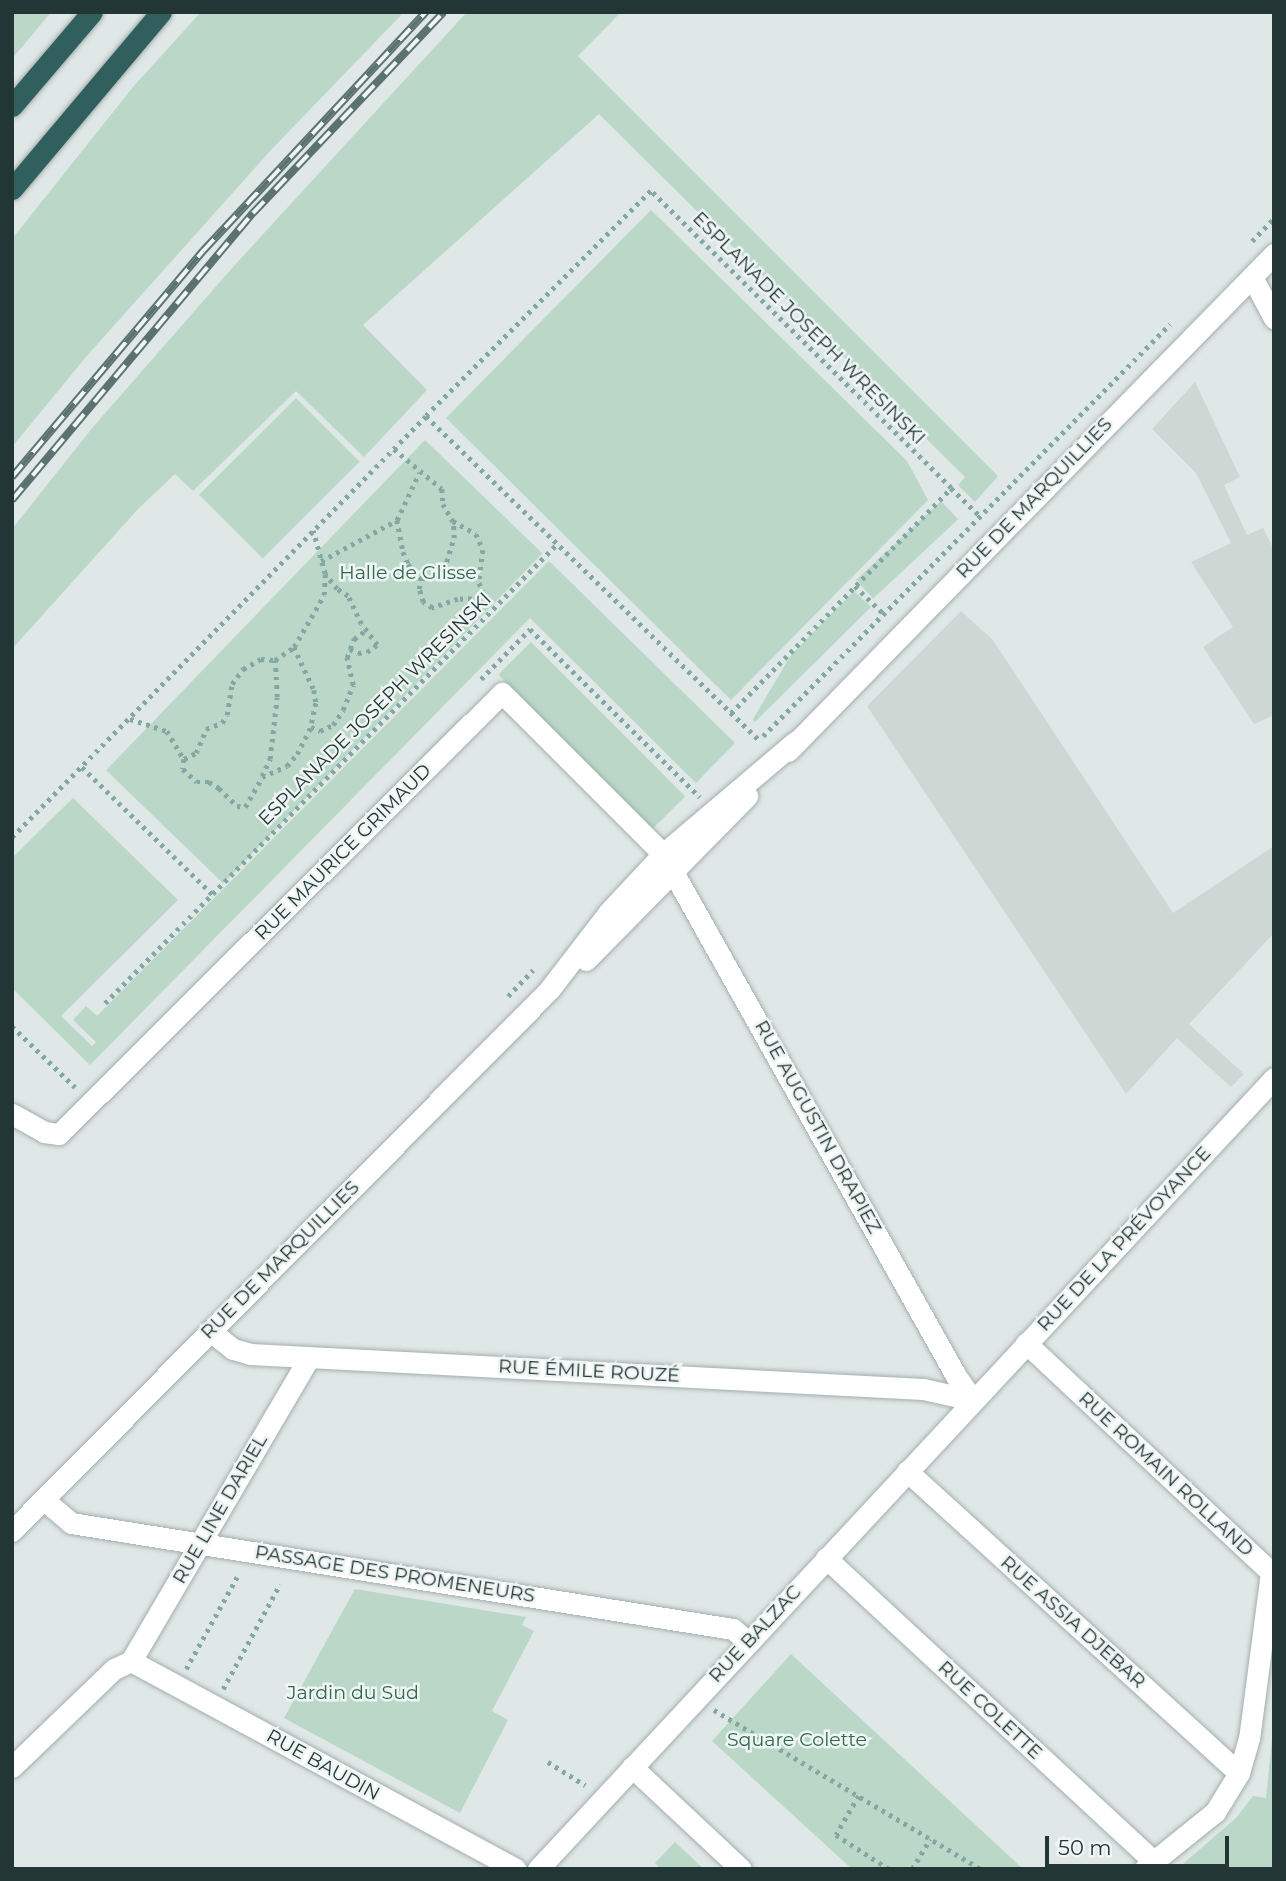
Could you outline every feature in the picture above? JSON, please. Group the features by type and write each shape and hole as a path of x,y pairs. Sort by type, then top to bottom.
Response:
{"highway":[{"path":"12,106 92,12"},
{"path":"12,189 161,12"}],"street":[{"name":"RUE DE MARQUILLIES","path":"12,1531 549,989 579,966 669,862 795,742 1274,254"},
{"path":"1252,276 1274,318"},
{"name":"RUE MAURICE GRIMAUD","path":"12,1114 44,1132 59,1134 502,694 669,862"},
{"name":"RUE AUGUSTIN DRAPIEZ","path":"669,862 956,1376 974,1400"},
{"name":"RUE DE LA PRÉVOYANCE","path":"974,1400 1274,1078"},
{"name":"RUE ÉMILE ROUZÉ","path":"210,1331 238,1351 923,1389 974,1400"},
{"name":"RUE ROMAIN ROLLAND","path":"1026,1343 1273,1570 1249,1738 1240,1773 1215,1812 1149,1865"},
{"name":"RUE LINE DARIEL","path":"131,1661 309,1357"},
{"name":"RUE BALZAC","path":"538,1869 974,1400"},
{"name":"RUE ASSIA DJEBAR","path":"907,1471 1240,1773"},
{"name":"PASSAGE DES PROMENEURS","path":"44,1500 71,1523 733,1629 748,1642"},
{"name":"RUE COLETTE","path":"826,1558 1149,1865"},
{"path":"12,1767 114,1669 131,1661"},
{"name":"RUE BAUDIN","path":"131,1661 515,1869"},
{"path":"632,1767 741,1869"}],"path":[{"name":"ESPLANADE JOSEPH WRESINSKI","path":"12,837 651,191 951,488"},
{"path":"426,416 759,740"},
{"path":"394,449 417,466 419,473 442,489 443,504 453,521 454,538 444,570 433,577 421,578"},
{"path":"419,473 397,520 403,552 408,564 421,578"},
{"path":"731,713 951,488 980,516"},
{"path":"321,561 397,520"},
{"path":"421,578 419,589 423,602 432,608 458,599 480,599 484,592 479,583 483,550 476,534 453,521"},
{"path":"184,758 196,753 206,729 222,723 228,715 232,684 243,669 261,659 275,660 294,647 324,595 325,575 313,531"},
{"name":"ESPLANADE JOSEPH WRESINSKI","path":"105,1003 557,544"},
{"path":"325,575 337,589 348,596 377,645 367,652 358,653 350,649"},
{"path":"855,586 884,614"},
{"path":"311,727 320,731 333,725 343,710 353,685 347,658 354,639 366,630"},
{"path":"262,777 287,766 297,754 311,727 316,703 314,690 294,647"},
{"path":"129,719 167,731 184,758 183,769 197,782 209,782 237,806 245,807 270,760 278,697 275,660"},
{"path":"82,767 212,894"},
{"path":"12,1026 75,1087"},
{"path":"178,1685 237,1577"},
{"path":"214,1705 280,1584"},
{"path":"695,1699 981,1869"},
{"path":"548,1762 592,1790"},
{"path":"859,1796 836,1835 889,1869"},
{"path":"912,1869 930,1839"}],"shaded area":[{"path":"1195,382 1240,477 1224,485 1247,535 1263,528 1274,550 1274,715 1254,724 1203,647 1233,627 1191,562 1231,543 1196,473 1152,429"},
{"path":"961,611 993,640 1173,913 1274,846 1274,933 1189,1024 1244,1074 1231,1087 1177,1038 1126,1094 867,706"}],"green space":[{"path":"12,12 51,12 12,59"},
{"path":"201,12 404,12 270,151 85,358 12,447 12,239 133,87"},
{"path":"467,12 621,12 578,56 998,476 975,502 958,485 965,477 599,114 363,325 427,390 364,457 296,391 193,491 175,474 138,509 12,649 12,529 93,427 233,267"},
{"path":"651,210 907,461 928,500 731,700 446,418"},
{"path":"296,398 360,462 263,559 199,495"},
{"name":"Halle de Glisse","path":"425,440 542,553 223,883 106,770"},
{"path":"941,501 958,519 873,598 856,580"},
{"path":"549,561 735,743 696,783 530,618 90,1065 12,988 12,858 73,798 178,900 61,1016 92,1046 96,1042 73,1020 86,1006 97,1016"},
{"path":"854,591 871,607 755,722 753,719 791,655"},
{"path":"531,642 685,796 653,829 498,675"},
{"name":"Jardin du Sud","path":"355,1589 526,1617 522,1625 534,1631 492,1711 508,1720 460,1813 284,1718"},
{"name":"Square Colette","path":"791,1654 1023,1869 852,1869 712,1741"},
{"path":"1274,1719 1274,1869 1177,1869 1236,1818 1253,1796 1266,1798"},
{"path":"675,1842 704,1869 661,1869 655,1863"}],"railway":[{"path":"12,477 203,251 426,12"},
{"path":"12,500 253,213 444,12"}]}
